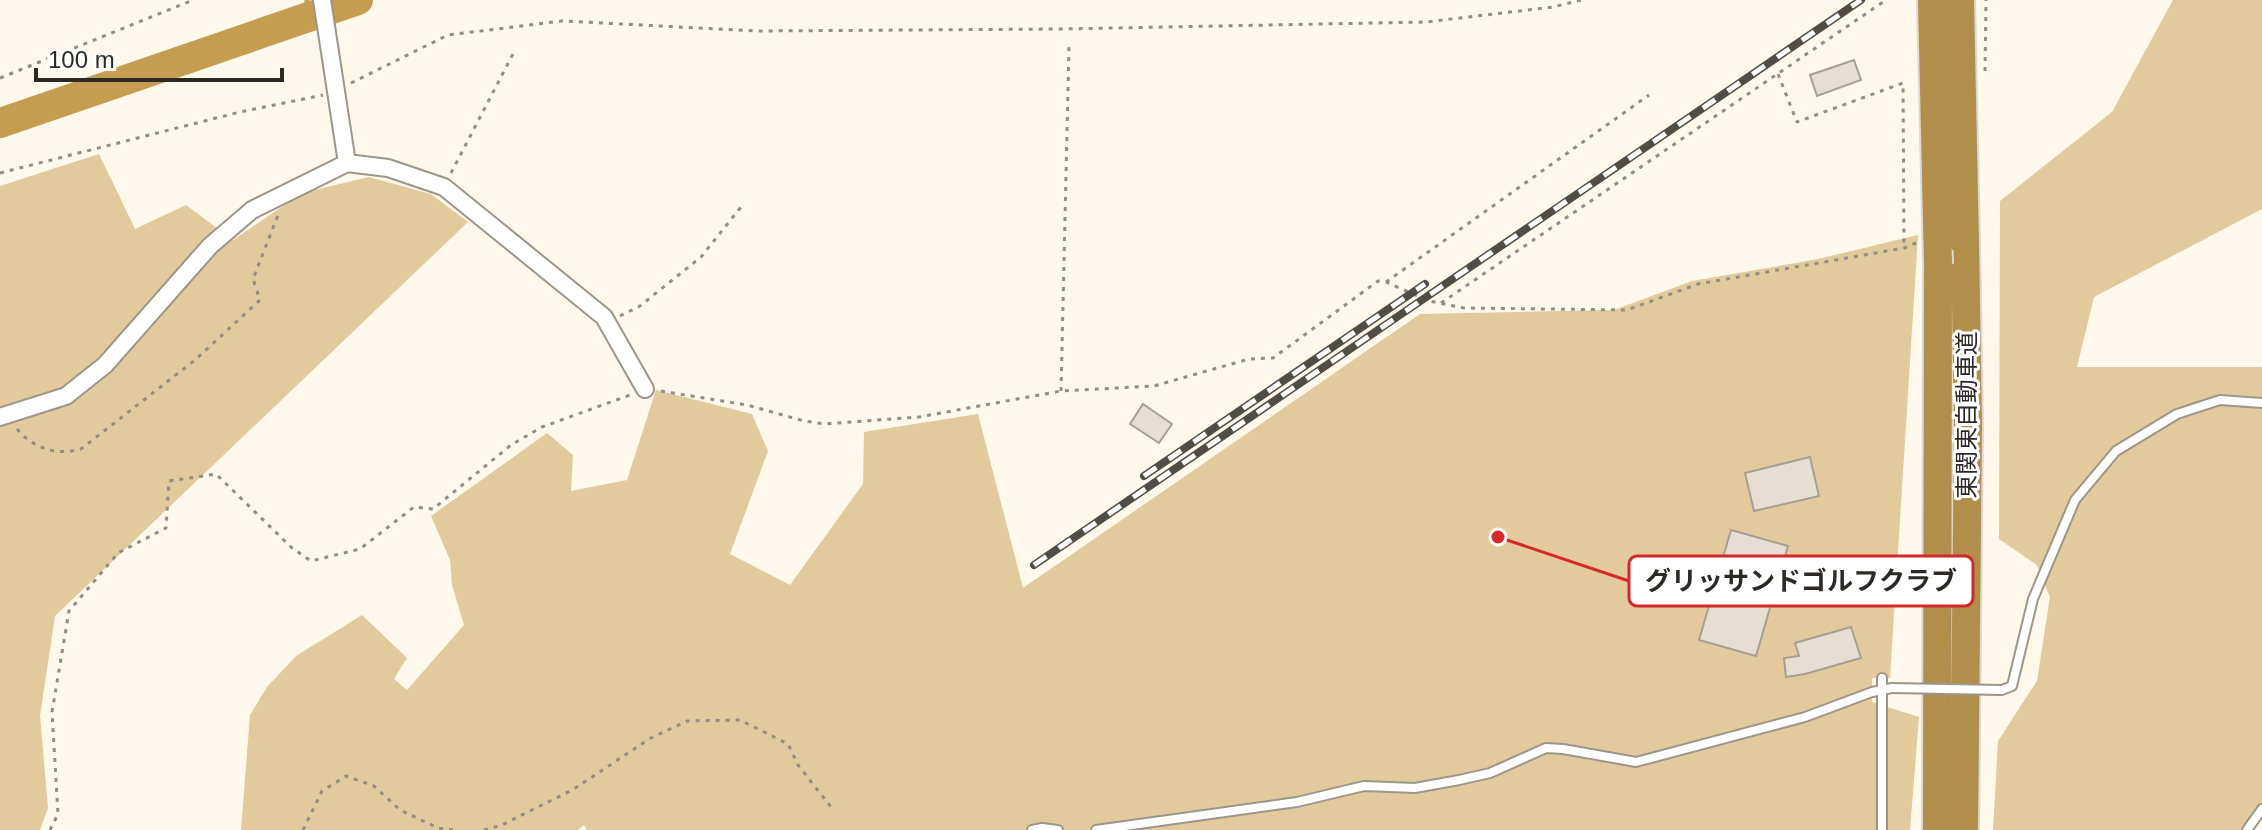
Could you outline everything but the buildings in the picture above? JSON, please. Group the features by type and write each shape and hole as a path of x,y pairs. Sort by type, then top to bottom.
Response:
{"highway":[{"name":"東関東自動車道","path":"1932,0 1938,264 1937,830"},
{"name":"東関東自動車道","path":"1960,0 1968,424 1964,830"}],"street":[{"path":"322,0 333,90 347,163"},
{"path":"3,416 66,396 105,365 210,246 252,210 347,163 388,168 444,187 604,317 645,389"}],"lane":[{"path":"1096,830 1297,802 1364,786 1415,788 1459,780 1490,773 1546,748 1636,762 1805,717 1892,688 2002,690 2012,686 2033,599 2075,500 2116,451 2177,414 2220,400 2262,403"},
{"path":"1882,678 1882,830"},
{"path":"2247,830 2262,809"},
{"path":"1032,830 1058,830"}],"path":[{"path":"0,78 193,0"},
{"path":"0,173 333,90 448,35 562,21 759,31 1426,22 1553,7 1581,0"},
{"path":"1441,303 1886,0"},
{"path":"1985,78 1986,0"},
{"path":"1061,391 1069,47"},
{"path":"444,187 515,50"},
{"path":"1778,74 1797,122 1903,83 1904,248"},
{"path":"1386,282 1649,95"},
{"path":"3,416 24,437 42,448 70,452 81,449 195,360 260,300 253,279 287,193"},
{"path":"604,317 619,316 640,306 701,257 741,207"},
{"path":"50,830 58,814 52,712 69,611 118,553 166,528 169,481 216,474 292,548 311,561 360,549 414,507 433,509 511,445 542,427 645,389 747,405 825,424 919,417 1061,391 1154,386 1249,359 1273,358 1378,281 1429,301 1464,308 1627,310 1698,284 1904,248 1917,243"},
{"path":"484,830 502,825 574,789 649,739 687,721 740,720 788,744 798,765 831,807"},
{"path":"303,830 322,791 346,776 374,786 400,810 438,828 454,830"}],"shaded area":[{"path":"2173,0 2262,0 2262,209 2094,297 2077,367 2262,367 2262,809 2240,830 1993,830 1998,741 2037,681 2050,597 2037,565 1999,539 2000,201 2112,112"},
{"path":"99,154 135,229 186,205 233,240 302,193 369,177 431,194 468,222 55,616 40,716 48,808 40,830 0,830 0,186"},
{"path":"1918,235 1890,678 1872,678 1872,702 1919,717 1910,830 587,830 584,825 578,830 241,830 250,715 267,687 296,656 362,615 407,658 394,679 407,690 464,625 452,585 450,560 431,516 547,433 573,455 571,491 627,480 656,390 752,414 768,451 730,554 790,585 863,484 864,432 978,414 1023,588 1420,314 1614,310 1692,281 1818,259"}],"waterway":[{"path":"306,19 307,0"},
{"path":"0,123 358,0"}],"railway":[{"path":"1034,565 1861,0"},
{"path":"1144,476 1425,284"}],"place":[{"name":"グリッサンドゴルフクラブ","path":"1498,537"}]}
